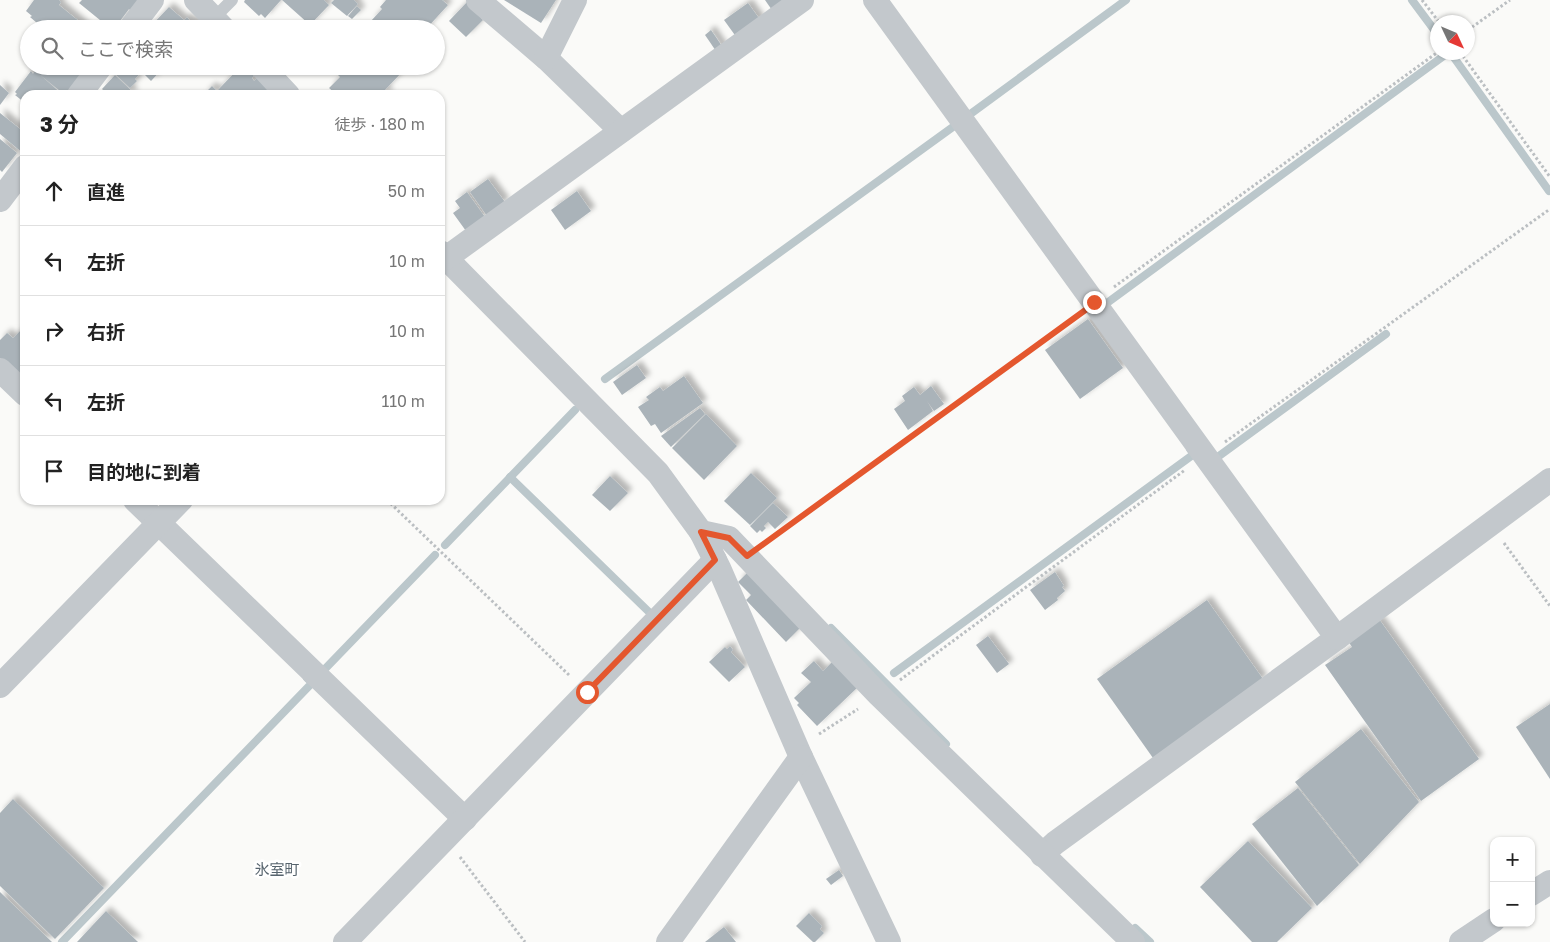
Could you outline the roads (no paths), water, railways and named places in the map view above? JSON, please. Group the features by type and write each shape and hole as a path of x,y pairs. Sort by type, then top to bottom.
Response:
{"street":[{"path":"137,20 152,0"},
{"path":"196,0 216,20"},
{"path":"478,0 546,58 621,131"},
{"path":"546,58 575,0"},
{"path":"445,254 621,131 802,0"},
{"path":"874,0 1337,638"},
{"path":"84,90 94,75"},
{"path":"269,75 283,90"},
{"path":"0,200 20,174"},
{"path":"445,257 658,473 701,532 881,938"},
{"path":"0,370 20,389"},
{"path":"1047,851 1550,480"},
{"path":"140,505 465,819"},
{"path":"0,686 176,505"},
{"path":"701,532 729,538 878,695 1047,851 1133,942"},
{"path":"345,942 715,560"},
{"path":"668,942 799,752"},
{"path":"1535,891 1550,882"},
{"path":"1461,942 1490,923"}],"lane":[{"path":"221,20 232,0"}],"waterway":[{"path":"969,115 1126,0"},
{"path":"1412,0 1430,24"},
{"path":"1107,303 1438,60"},
{"path":"1456,60 1549,191"},
{"path":"605,379 957,124"},
{"path":"1219,456 1386,334"},
{"path":"445,545 575,410"},
{"path":"894,673 1194,454 1190,449"},
{"path":"510,477 649,612"},
{"path":"322,672 435,555"},
{"path":"831,628 946,744"},
{"path":"62,942 312,683 307,678"},
{"path":"1135,928 1150,942"}],"district":[{"name":"氷室町","path":"277,869"}]}
